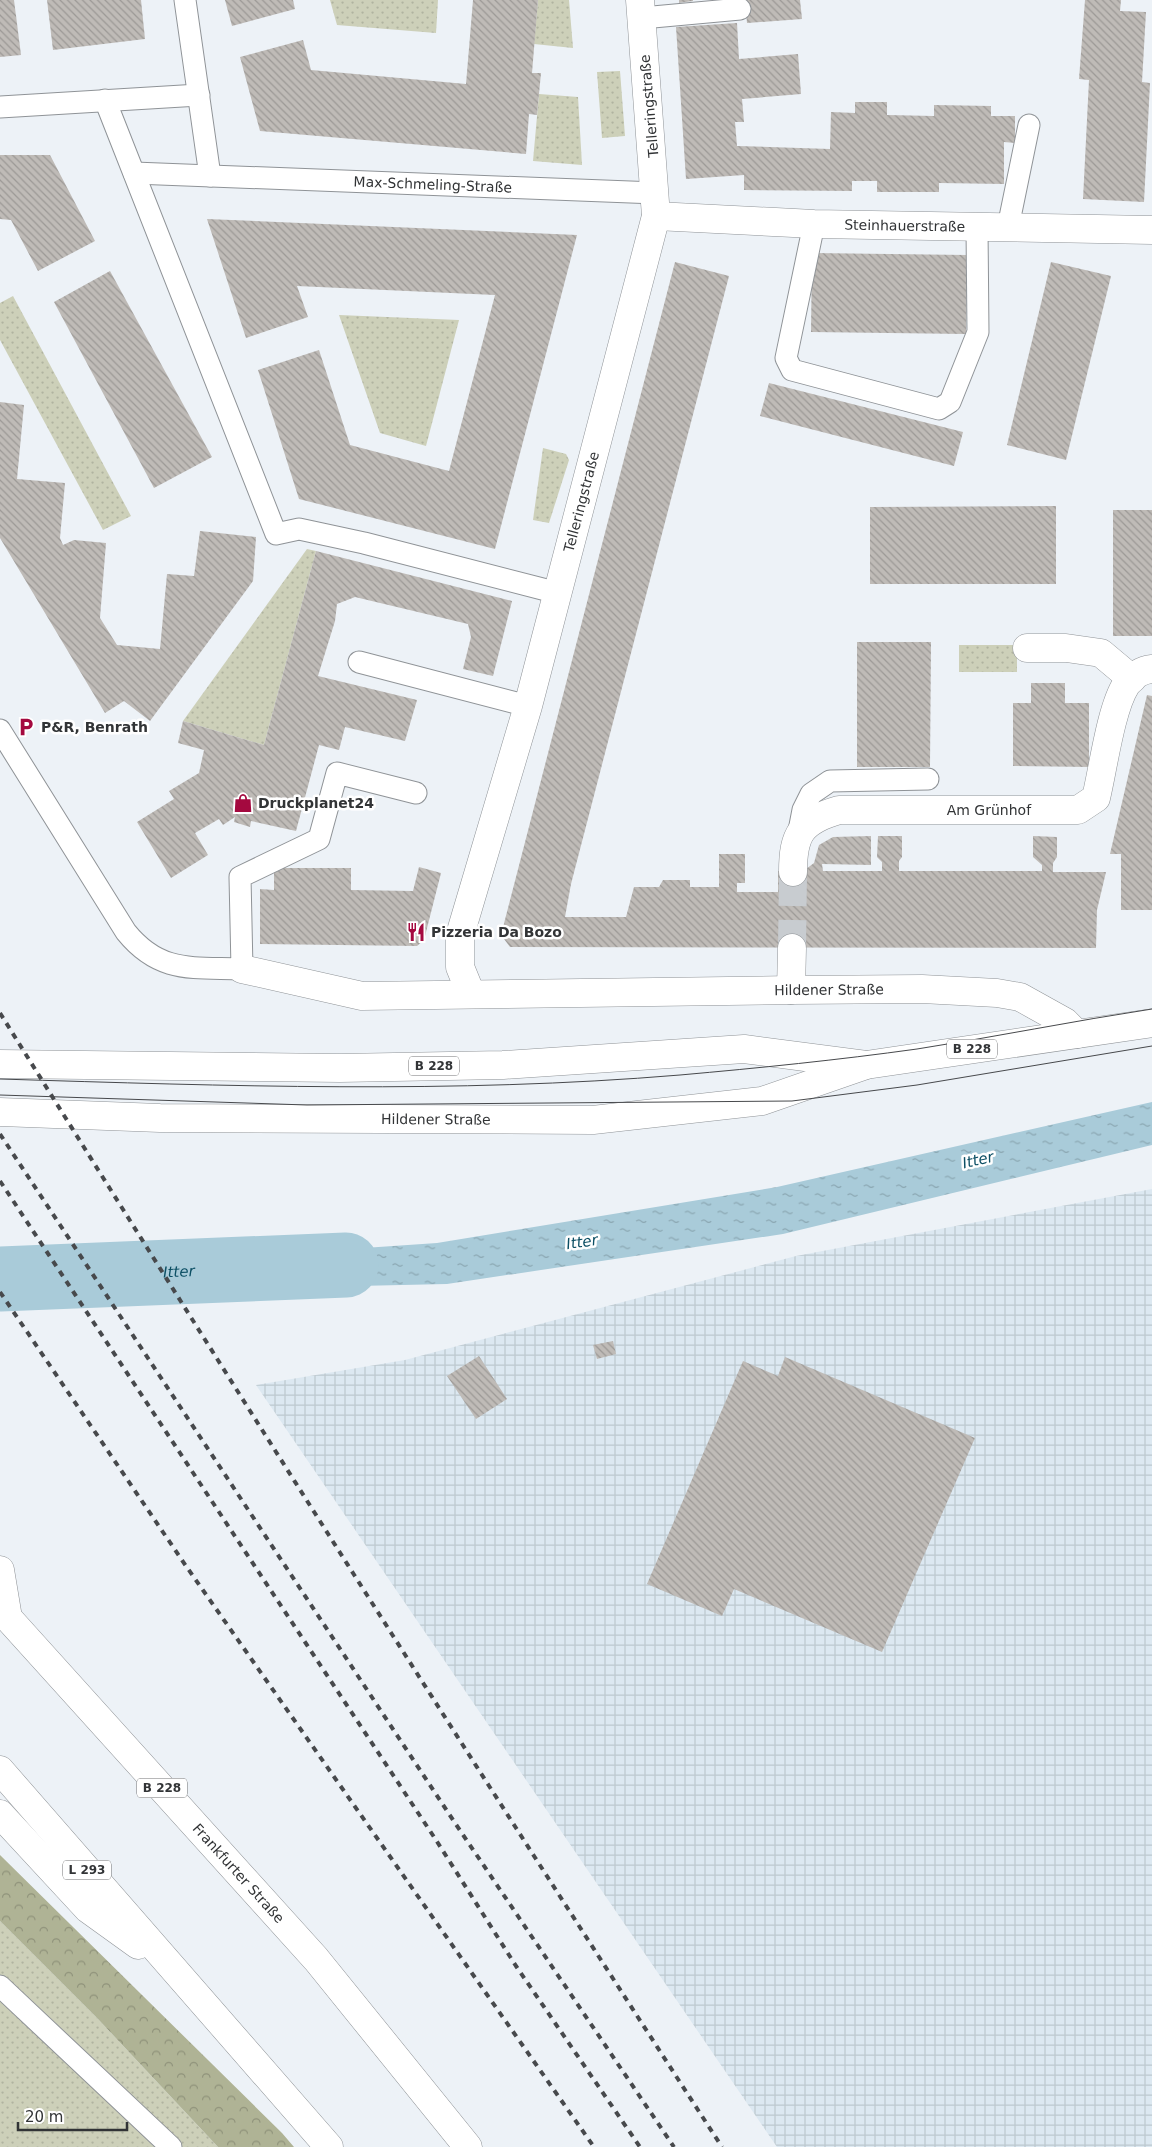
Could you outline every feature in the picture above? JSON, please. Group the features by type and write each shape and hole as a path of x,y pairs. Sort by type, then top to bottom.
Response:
{"main road":[{"name":"Telleringstraße","path":"471,994 460,967 460,935 528,706 656,205 641,9"},
{"name":"Steinhauerstraße","path":"656,205 814,224 1152,230"},
{"name":"Am Grünhof","path":"798,836 809,823 822,815 839,810 1078,810 1096,798 1118,700 1142,674 1101,653 1066,648 1027,648"},
{"path":"793,872 793,849 798,836"},
{"path":"791,990 792,948"},
{"name":"Hildener Straße","path":"242,969 362,996 922,989 997,993 1020,998 1065,1022 1077,1034"},
{"name":"Hildener Straße","path":"0,1112 160,1118 592,1120 762,1101 866,1065 1152,1023"},
{"name":"Hildener Straße","path":"0,1064 340,1068 503,1065 744,1049 866,1065"},
{"path":"0,1570 4,1614"},
{"name":"Frankfurter Straße","path":"4,1614 316,1958 468,2147"},
{"name":"L 293","path":"0,1770 174,1970"},
{"path":"0,1814 88,1909 174,1970 329,2147"}],"lane":[{"path":"185,0 210,176"},
{"path":"641,9 740,9"},
{"path":"0,107 199,95"},
{"path":"105,100 276,534 299,529 309,531 558,593"},
{"path":"1008,227 1029,125"},
{"name":"Max-Schmeling-Straße","path":"134,173 210,176 656,205"},
{"path":"814,224 786,358 792,370 939,408 950,402 978,332 976,227"},
{"path":"359,662 528,706"},
{"path":"0,730 112,912 137,946 156,960 177,966 242,969 240,877 319,839 337,773 416,793"},
{"path":"798,836 803,810 811,794 830,781 928,779"},
{"path":"0,1986 171,2147"}],"shaded area":[{"path":"1152,1189 1152,2147 777,2147 256,1385 405,1360 796,1256"}],"green space":[{"path":"330,0 438,0 436,33 337,25"},
{"path":"538,0 569,0 573,48 534,44"},
{"path":"620,71 625,136 602,138 597,72"},
{"path":"539,94 578,97 582,165 533,161"},
{"path":"13,296 131,516 103,530 0,340 0,303"},
{"path":"339,315 459,320 426,446 380,433"},
{"path":"543,448 566,454 569,460 549,523 533,520"},
{"path":"307,549 316,551 264,745 183,721"},
{"path":"959,645 1017,645 1017,672 959,672"},
{"path":"0,1855 294,2147 218,2147 97,2018 0,1921"},
{"path":"0,1921 97,2018 218,2147 0,2147"}],"water":[{"path":"1152,1102 1152,1145 783,1234 447,1284 267,1288 248,1256 437,1243 777,1187"},
{"path":"208,1255 228,1288 190,1289 172,1258"}],"pier":[{"path":"207,1252 231,1287 230,1290"},
{"path":"246,1254 269,1290 265,1289 245,1257"}],"building":[{"path":"0,0 14,0 21,55 0,57"},
{"path":"47,0 141,0 145,39 53,50"},
{"path":"225,0 293,0 295,9 232,26"},
{"path":"473,0 538,0 532,73 541,73 537,115 529,114 526,154 260,131 240,57 303,40 311,70 466,84"},
{"path":"679,0 693,0 693,1 679,3"},
{"path":"745,0 800,0 802,19 747,23"},
{"path":"1085,0 1121,0 1120,11 1146,12 1142,82 1150,83 1144,202 1083,199 1089,80 1079,79"},
{"path":"737,23 739,59 798,54 801,94 742,99 744,122 735,122 737,146 830,149 831,112 855,113 855,102 887,102 887,115 934,116 934,105 991,106 991,116 1015,116 1015,143 1004,142 1004,184 939,183 939,192 877,192 877,181 852,181 852,191 744,190 744,175 686,179 676,27"},
{"path":"0,155 50,155 95,241 38,271 11,220 0,219"},
{"path":"207,219 577,235 495,549 299,499 258,370 319,350 350,445 449,471 495,295 297,286 308,317 246,338"},
{"path":"812,253 967,255 966,334 811,332"},
{"path":"675,262 729,276 571,884 565,917 626,917 634,887 659,887 663,880 690,880 690,887 719,887 719,854 745,854 745,883 737,883 737,892 778,892 778,871 793,872 806,869 814,863 819,845 833,837 871,836 871,865 822,864 823,871 882,871 882,862 877,857 878,836 902,836 902,857 899,861 899,871 1042,871 1042,865 1033,857 1033,836 1057,837 1057,857 1053,863 1053,872 1106,872 1097,910 1096,948 510,947 501,935"},
{"path":"1051,262 1111,276 1066,460 1007,445"},
{"path":"110,271 212,457 154,488 54,302"},
{"path":"769,383 963,432 954,466 760,416"},
{"path":"0,402 24,405 17,479 65,483 60,538 63,545 74,540 106,543 100,618 117,645 160,649 167,574 194,576 200,531 256,537 253,581 150,721 124,701 105,713 0,538"},
{"path":"1056,506 1056,584 870,584 870,507"},
{"path":"1113,510 1152,510 1152,636 1113,636"},
{"path":"316,551 512,601 493,676 463,669 471,637 468,624 355,597 337,604 335,621 318,676 417,700 405,741 345,727 339,750 319,745 296,831 251,821 250,827 234,822 235,817 223,825 219,819 195,833 208,855 171,878 137,822 174,799 169,791 199,773 204,750 178,743 183,721 264,745"},
{"path":"857,642 931,642 930,767 857,767"},
{"path":"1031,683 1065,683 1065,703 1089,703 1089,767 1013,766 1013,703 1031,703"},
{"path":"1147,695 1152,696 1152,910 1121,910 1121,854 1110,854"},
{"path":"419,867 441,873 424,940 417,946 260,944 260,889 274,890 274,868 351,868 351,890 413,891"},
{"path":"613,1341 616,1354 597,1359 593,1345"},
{"path":"479,1356 507,1399 476,1419 447,1376"},
{"path":"785,1357 975,1438 882,1652 734,1589 722,1616 647,1584 743,1361 778,1376"}],"waterway":[{"name":"Itter","path":"0,1279 346,1265"}],"tunnel":[{"path":"792,948 793,872"}],"tram line":[{"path":"0,1079 340,1087 510,1085 595,1081 739,1070 887,1053 1152,1009"},
{"path":"0,1095 307,1105 792,1101 917,1085 1152,1046"}],"railway":[{"path":"0,1013 358,1582 722,2147"},
{"path":"0,1134 455,1823 674,2147"},
{"path":"0,1181 436,1840 516,1966 640,2147"},
{"path":"0,1292 186,1566 594,2147"}],"place":[{"name":"P&R, Benrath","path":"26,727"},
{"name":"Druckplanet24","path":"243,803"},
{"name":"Pizzeria Da Bozo","path":"416,932"}]}
